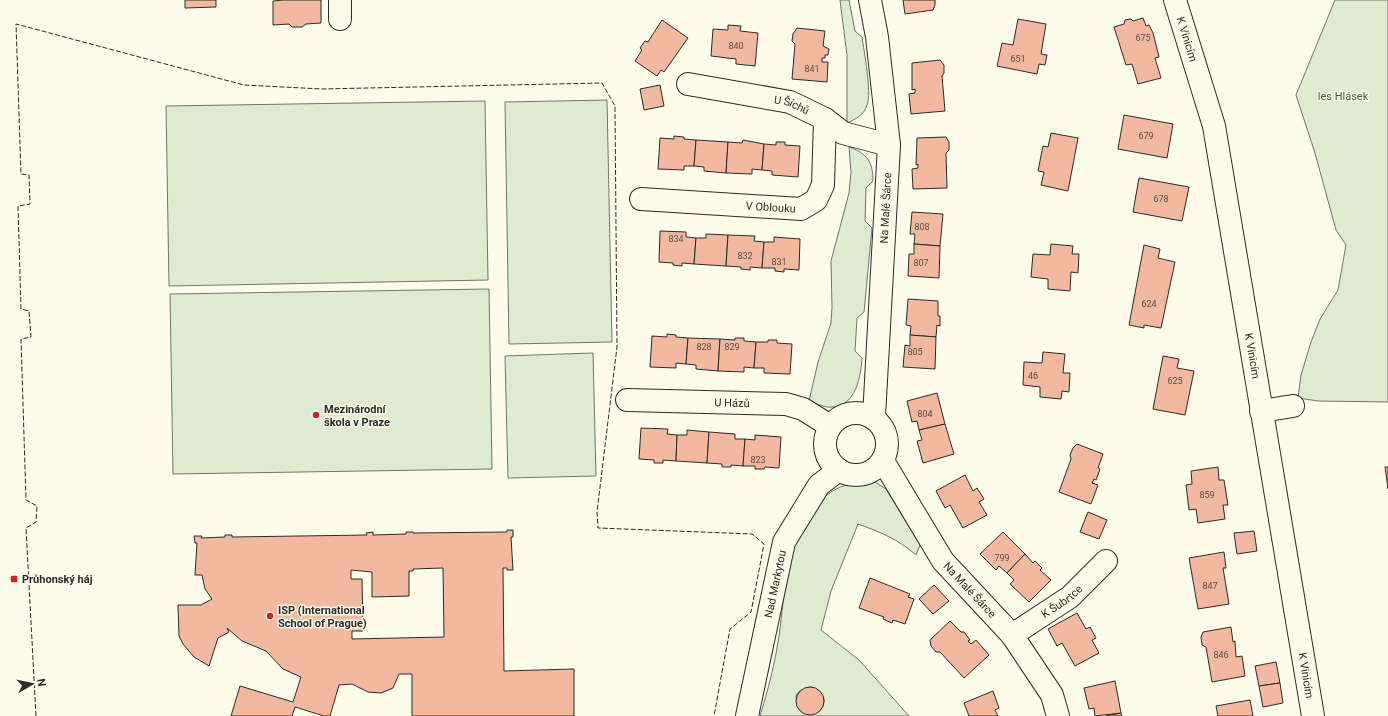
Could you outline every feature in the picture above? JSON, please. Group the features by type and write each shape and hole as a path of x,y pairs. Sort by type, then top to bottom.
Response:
{"street":[{"name":"Na Malé Šárce","path":"870,0 877,37 889,145 874,417"},
{"name":"K Vinicím","path":"1175,0 1214,126 1313,716"},
{"name":"U Šíchů","path":"688,84 790,102 825,119 843,133 889,145"},
{"name":"V Oblouku","path":"641,199 801,209 816,200 823,185 825,119"},
{"name":"U Házů","path":"627,400 786,404 803,409 830,426"},
{"path":"1261,411 1292,406"},
{"path":"855,412 864,413 874,417 881,424 887,437 887,452 883,461 868,473 858,475 848,474 839,470 832,463 825,445 826,435 830,426 836,419 855,412"},
{"name":"Na Malé Šárce","path":"883,461 943,561 1012,635 1052,695 1058,716"},
{"name":"Nad Markytou","path":"747,716 784,542 820,485 839,470"},
{"name":"K Šubrtce","path":"1012,635 1070,597 1106,561"}],"green space":[{"path":"840,0 849,0 855,31 862,37 869,91 867,105 864,111 854,120 847,123 847,55"},
{"name":"les Hlásek","path":"1335,0 1388,0 1388,402 1318,401 1298,398 1301,375 1311,342 1320,319 1338,290 1346,245 1336,230 1315,153 1296,95"},
{"path":"607,100 612,342 509,344 505,102"},
{"path":"485,101 488,280 169,286 166,106"},
{"path":"849,147 865,155 872,169 873,181 866,188 865,221 872,228 864,312 857,318 855,351 862,358 860,373 852,396 841,405 830,407 821,406 809,401 818,362 831,323 831,261 849,193 851,172"},
{"path":"489,289 492,469 173,474 170,294"},
{"path":"593,353 596,476 508,478 505,356"},
{"path":"863,481 875,482 886,489 920,545 916,555 888,536 858,524 831,591 821,630 859,660 909,716 760,716 775,656 779,636 784,590 794,547 813,510 824,497 830,492 853,483","holes":["811,687 824,697 824,704 822,708 817,710 804,707 796,699 797,694 801,690"]}],"building":[{"path":"185,0 216,0 216,7 185,8"},
{"path":"321,0 321,23 306,24 302,27 292,27 289,24 273,25 273,1"},
{"path":"903,0 935,0 935,5 933,10 905,14"},
{"path":"1143,18 1146,26 1149,25 1153,33 1159,57 1155,58 1161,78 1138,84 1132,64 1126,65 1114,27 1124,24 1125,20 1131,19 1133,21"},
{"path":"1018,19 1046,24 1041,54 1047,55 1045,65 1039,64 1037,74 997,66 1002,43 1013,45"},
{"path":"662,20 688,38 664,72 661,70 657,76 635,61 642,50 640,48 645,41 648,42"},
{"path":"728,25 741,26 740,31 758,33 755,66 736,64 736,59 711,56 713,29 728,30"},
{"path":"797,28 825,31 823,46 829,49 828,55 825,55 825,58 822,58 822,62 828,62 827,82 792,79 795,44 792,41 793,34"},
{"path":"940,60 944,65 944,73 942,76 945,111 911,114 909,94 915,93 915,89 912,90 912,63"},
{"path":"660,85 664,106 644,110 640,89"},
{"path":"1124,115 1173,124 1167,158 1118,149"},
{"path":"1051,133 1078,138 1068,191 1041,185 1044,172 1038,171 1043,146 1048,147"},
{"path":"674,136 696,140 694,166 684,166 684,170 658,169 660,138 674,139"},
{"path":"946,137 949,142 949,150 946,153 947,188 913,189 912,169 918,168 918,164 916,165 917,138"},
{"path":"696,140 728,142 726,173 704,171 704,167 694,166"},
{"path":"743,140 764,144 762,170 752,169 752,174 726,173 728,142 742,143"},
{"path":"776,142 785,142 785,145 800,146 798,177 772,175 772,171 762,170 764,144 776,145"},
{"path":"1139,178 1189,187 1182,221 1133,212"},
{"path":"912,212 943,214 940,246 914,244 915,234 910,234"},
{"path":"660,231 686,232 686,237 696,238 694,264 682,263 682,266 673,265 673,263 659,262"},
{"path":"706,234 728,235 726,266 694,264 696,238 706,238"},
{"path":"728,235 755,236 754,241 764,242 762,268 750,267 750,270 741,269 741,267 726,266"},
{"path":"774,237 800,239 799,270 784,269 784,272 775,271 775,268 762,268 764,242 774,242"},
{"path":"914,244 940,246 939,278 908,276 909,254 914,254"},
{"path":"1051,244 1073,246 1072,254 1079,254 1078,273 1071,272 1070,291 1048,289 1048,279 1031,277 1033,254 1050,255"},
{"path":"1144,245 1160,249 1158,258 1175,262 1161,328 1144,325 1144,328 1129,325"},
{"path":"908,299 938,301 940,326 937,325 936,337 910,335 911,326 906,325"},
{"path":"667,334 676,335 676,337 688,338 686,364 676,363 676,368 650,367 652,336 667,337"},
{"path":"910,335 936,337 935,369 903,367 905,345 910,346"},
{"path":"688,338 720,339 718,371 696,369 696,365 686,364"},
{"path":"735,338 744,338 744,341 756,342 754,368 744,367 744,372 718,371 720,339 735,340"},
{"path":"768,340 777,340 777,343 792,344 790,374 764,373 764,368 754,368 756,342 768,342"},
{"path":"1043,352 1065,354 1063,373 1070,373 1069,392 1062,391 1061,399 1040,397 1040,387 1023,385 1024,362 1042,363"},
{"path":"1163,356 1179,359 1177,368 1194,371 1185,415 1153,409"},
{"path":"937,393 945,424 919,430 917,421 912,422 907,401"},
{"path":"945,424 954,454 923,463 917,441 922,440 919,430"},
{"path":"641,428 668,429 667,434 677,435 676,461 663,460 663,463 654,463 654,460 639,459"},
{"path":"687,430 709,432 707,463 676,461 677,435 687,435"},
{"path":"709,432 735,434 735,439 745,439 743,466 731,465 731,467 722,467 722,464 707,463"},
{"path":"755,435 781,437 779,468 765,467 764,469 755,469 755,466 743,466 745,439 755,440"},
{"path":"1077,444 1103,454 1096,480 1094,479 1092,483 1098,485 1091,504 1059,492 1071,459 1070,455 1073,448"},
{"path":"1218,467 1219,480 1224,480 1228,505 1223,505 1225,519 1198,523 1196,509 1189,510 1186,485 1192,484 1191,471"},
{"path":"1385,467 1388,467 1388,489"},
{"path":"965,475 973,491 977,488 984,499 979,502 987,515 963,528 950,505 945,508 936,491"},
{"path":"1088,512 1107,520 1099,539 1080,532"},
{"name":"ISP (International School of Prague)","path":"507,530 513,530 513,537 511,537 513,570 503,568 504,671 574,669 574,716 412,716 412,674 399,674 393,688 381,693 368,692 352,684 339,685 330,716 324,716 295,707 292,716 231,716 240,686 293,702 301,677 283,669 266,651 242,641 227,628 229,632 218,638 209,666 194,657 183,644 179,636 178,605 201,605 212,599 205,589 202,575 195,575 197,543 195,543 194,536 202,536 201,538 225,537 225,535 232,535 232,537 367,535 366,533 373,532 373,535 406,534 406,532 507,532","holes":["443,568 444,637 352,639 352,631 363,631 362,579 351,579 351,570 372,572 372,597 409,596 409,571 413,571 413,569"]},
{"path":"1254,531 1257,551 1237,554 1234,533"},
{"path":"1003,532 1025,554 1007,573 999,566 996,570 980,554"},
{"path":"1224,552 1226,568 1223,568 1229,604 1198,609 1189,558"},
{"path":"1025,554 1033,563 1035,561 1042,568 1040,570 1051,580 1029,602 1010,584 1014,580 1007,573"},
{"path":"870,578 910,594 908,597 914,599 905,624 893,620 892,623 883,619 884,617 859,608"},
{"path":"934,585 949,601 933,614 919,599"},
{"path":"1077,613 1086,629 1090,627 1096,638 1092,640 1099,653 1075,666 1062,643 1057,646 1048,629"},
{"path":"950,621 961,632 964,632 971,644 976,640 989,655 964,678 940,652 936,652 931,646 930,640"},
{"path":"1231,627 1233,642 1235,641 1236,657 1242,656 1245,676 1212,682 1206,647 1202,645 1201,637 1203,632"},
{"path":"1276,662 1280,683 1259,686 1255,666"},
{"path":"1115,681 1121,713 1095,716 1094,708 1089,709 1084,688"},
{"path":"1280,683 1283,703 1263,707 1259,686"},
{"path":"810,687 820,691 824,701 820,711 810,715 800,711 796,701 800,691"},
{"path":"993,691 999,708 995,710 998,716 969,716 964,703"},
{"path":"1250,700 1253,716 1218,716 1216,706"},
{"path":"1121,713 1122,716 1106,716"}],"fence":[{"path":"36,716 26,528 36,522 37,506 26,500 21,339 31,337 29,311 21,309 18,206 30,204 29,175 21,174 16,24 244,85 322,89 602,83 615,106 617,347 597,512 598,528 752,534 764,544 751,612 730,629 714,716"}],"place":[{"name":"Mezinárodní škola v Praze","path":"316,415"},
{"name":"Průhonský háj","path":"14,579"},
{"name":"ISP (International School of Prague)","path":"270,616"}]}
